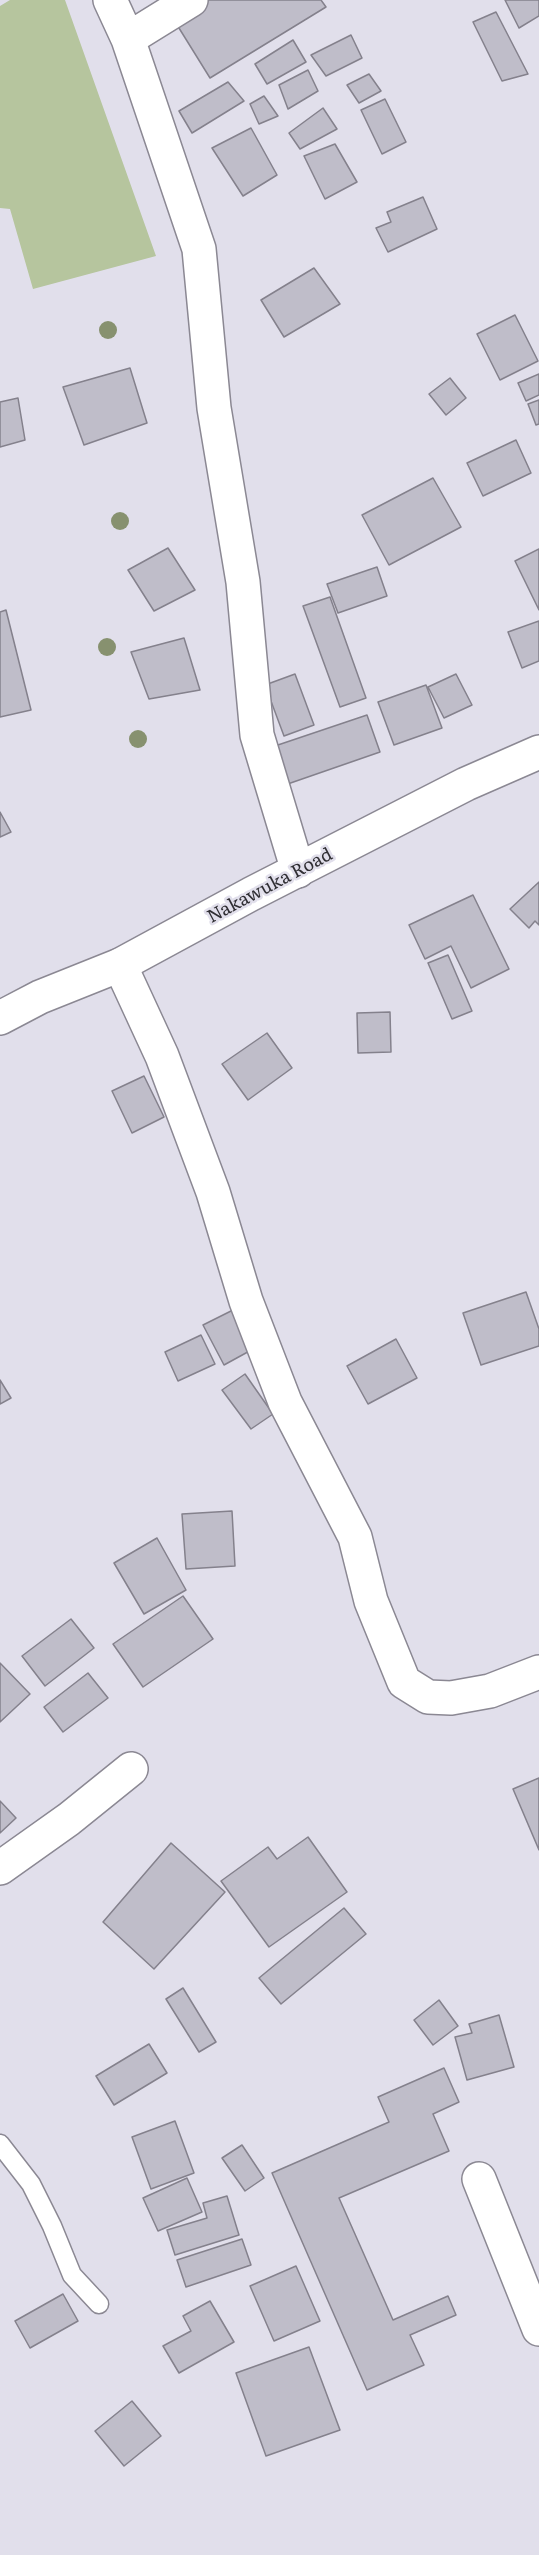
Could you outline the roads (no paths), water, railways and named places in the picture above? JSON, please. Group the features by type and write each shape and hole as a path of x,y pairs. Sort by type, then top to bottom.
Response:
{"street":[{"path":"110,0 128,39 199,249 214,408 243,582 257,735 298,871"},
{"path":"128,39 191,0"},
{"name":"Nakawuka Road","path":"0,1018 40,998 120,965 466,784 539,752"},
{"path":"120,965 162,1056 213,1192 246,1301 285,1402 355,1537 371,1601 404,1682 428,1698 451,1698 490,1691 539,1672"},
{"path":"0,1868 69,1819 131,1769"},
{"path":"479,2179 539,2329"}],"lane":[{"path":"0,2144 31,2184 52,2226 72,2275 99,2304"}]}
